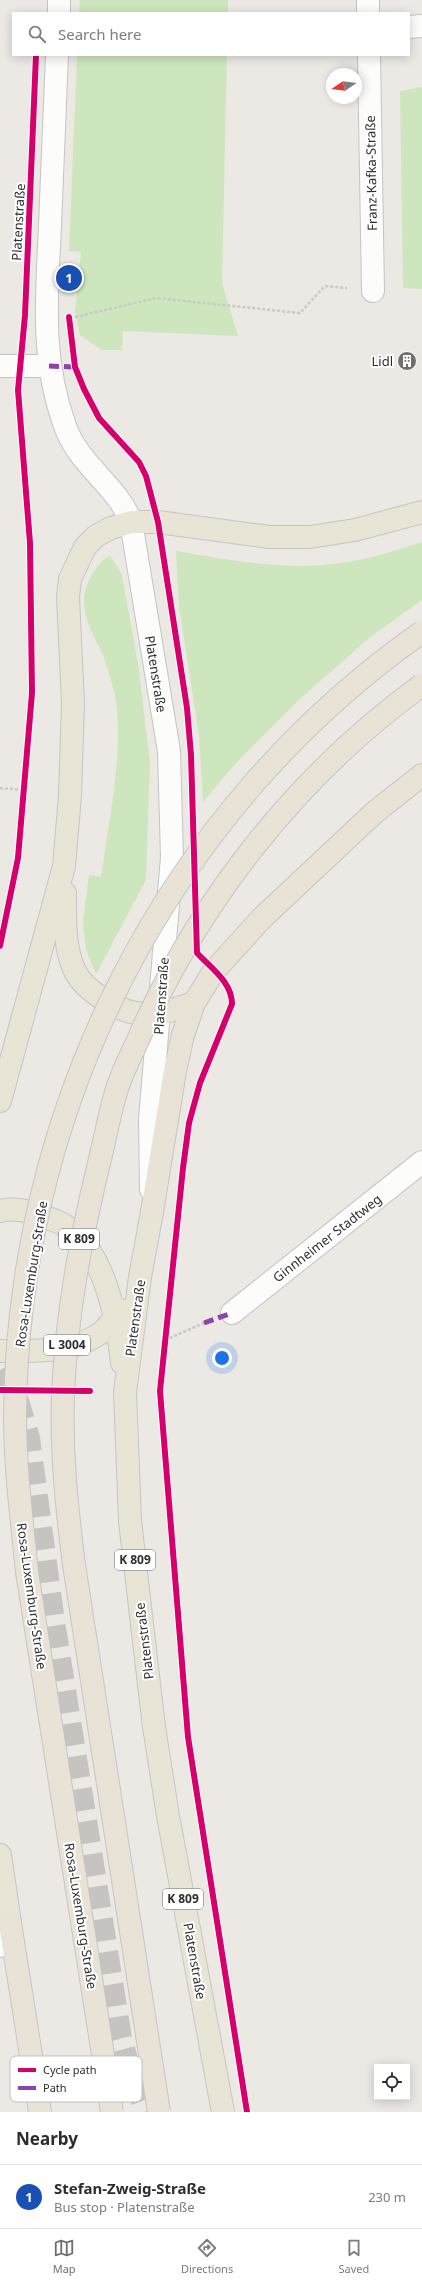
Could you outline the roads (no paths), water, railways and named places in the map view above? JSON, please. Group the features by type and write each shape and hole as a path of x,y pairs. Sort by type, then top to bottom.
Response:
{"highway":[{"name":"Rosa-Luxemburg-Straße","path":"103,2056 27,1572 18,1486 15,1417 17,1368 21,1319 36,1221 55,1146 77,1080 107,1006 156,916 179,880 207,841 262,772 332,704 381,660 422,632"},
{"name":"L 3004","path":"159,2112 92,1689 74,1566 66,1487 63,1395 70,1304 83,1229 118,1086 153,1004 194,930 241,863 289,806 343,751 398,702 422,685"},
{"path":"152,1212 175,1071 183,1035 194,1003 214,971 261,919 375,812 422,775"},
{"path":"160,1014 194,1003"},
{"path":"10,1923 31,2056"},
{"path":"38,2102 40,2112"},
{"name":"Rosa-Luxemburg-Straße","path":"110,2102 112,2112"}],"main road":[{"path":"160,1014 134,1013 109,1002 85,986 74,970 65,923 64,866 70,796 73,703 68,597 70,579 84,547 96,536 111,528 131,522 158,522 269,537 310,537 355,530 422,512"},
{"path":"0,1101 64,866"},
{"path":"0,1074 14,1049"},
{"name":"K 809","path":"0,1211 7,1209 32,1211 65,1225 87,1247 101,1269 114,1318 120,1344 125,1392"},
{"name":"Platenstraße","path":"152,1212 140,1277 125,1392 130,1521 154,1727 168,1816 223,2112"},
{"path":"0,1351 61,1348 84,1343 103,1331 131,1297 140,1277"},
{"path":"0,1855 10,1923"}],"street":[{"path":"59,12 60,0"},
{"path":"368,0 368,12"},
{"path":"410,27 422,26"},
{"name":"Platenstraße","path":"57,56 46,316 49,366 58,405 72,443 81,458 122,503 131,522 169,751 172,857 150,1119 152,1212"},
{"name":"Franz-Kafka-Straße","path":"369,56 373,291"},
{"path":"0,366 49,366"},
{"name":"Ginnheimer Stadtweg","path":"232,1313 422,1162"},
{"path":"0,1946 10,1923"}],"tunnel":[{"path":"0,1370 19,1404 29,1438 54,1622 121,2038 126,2056"},
{"path":"142,2101 146,2112"}],"place":[{"name":"Stefan-Zweig-Straße","path":"69,278"},
{"name":"Lidl","path":"407,361"}]}
